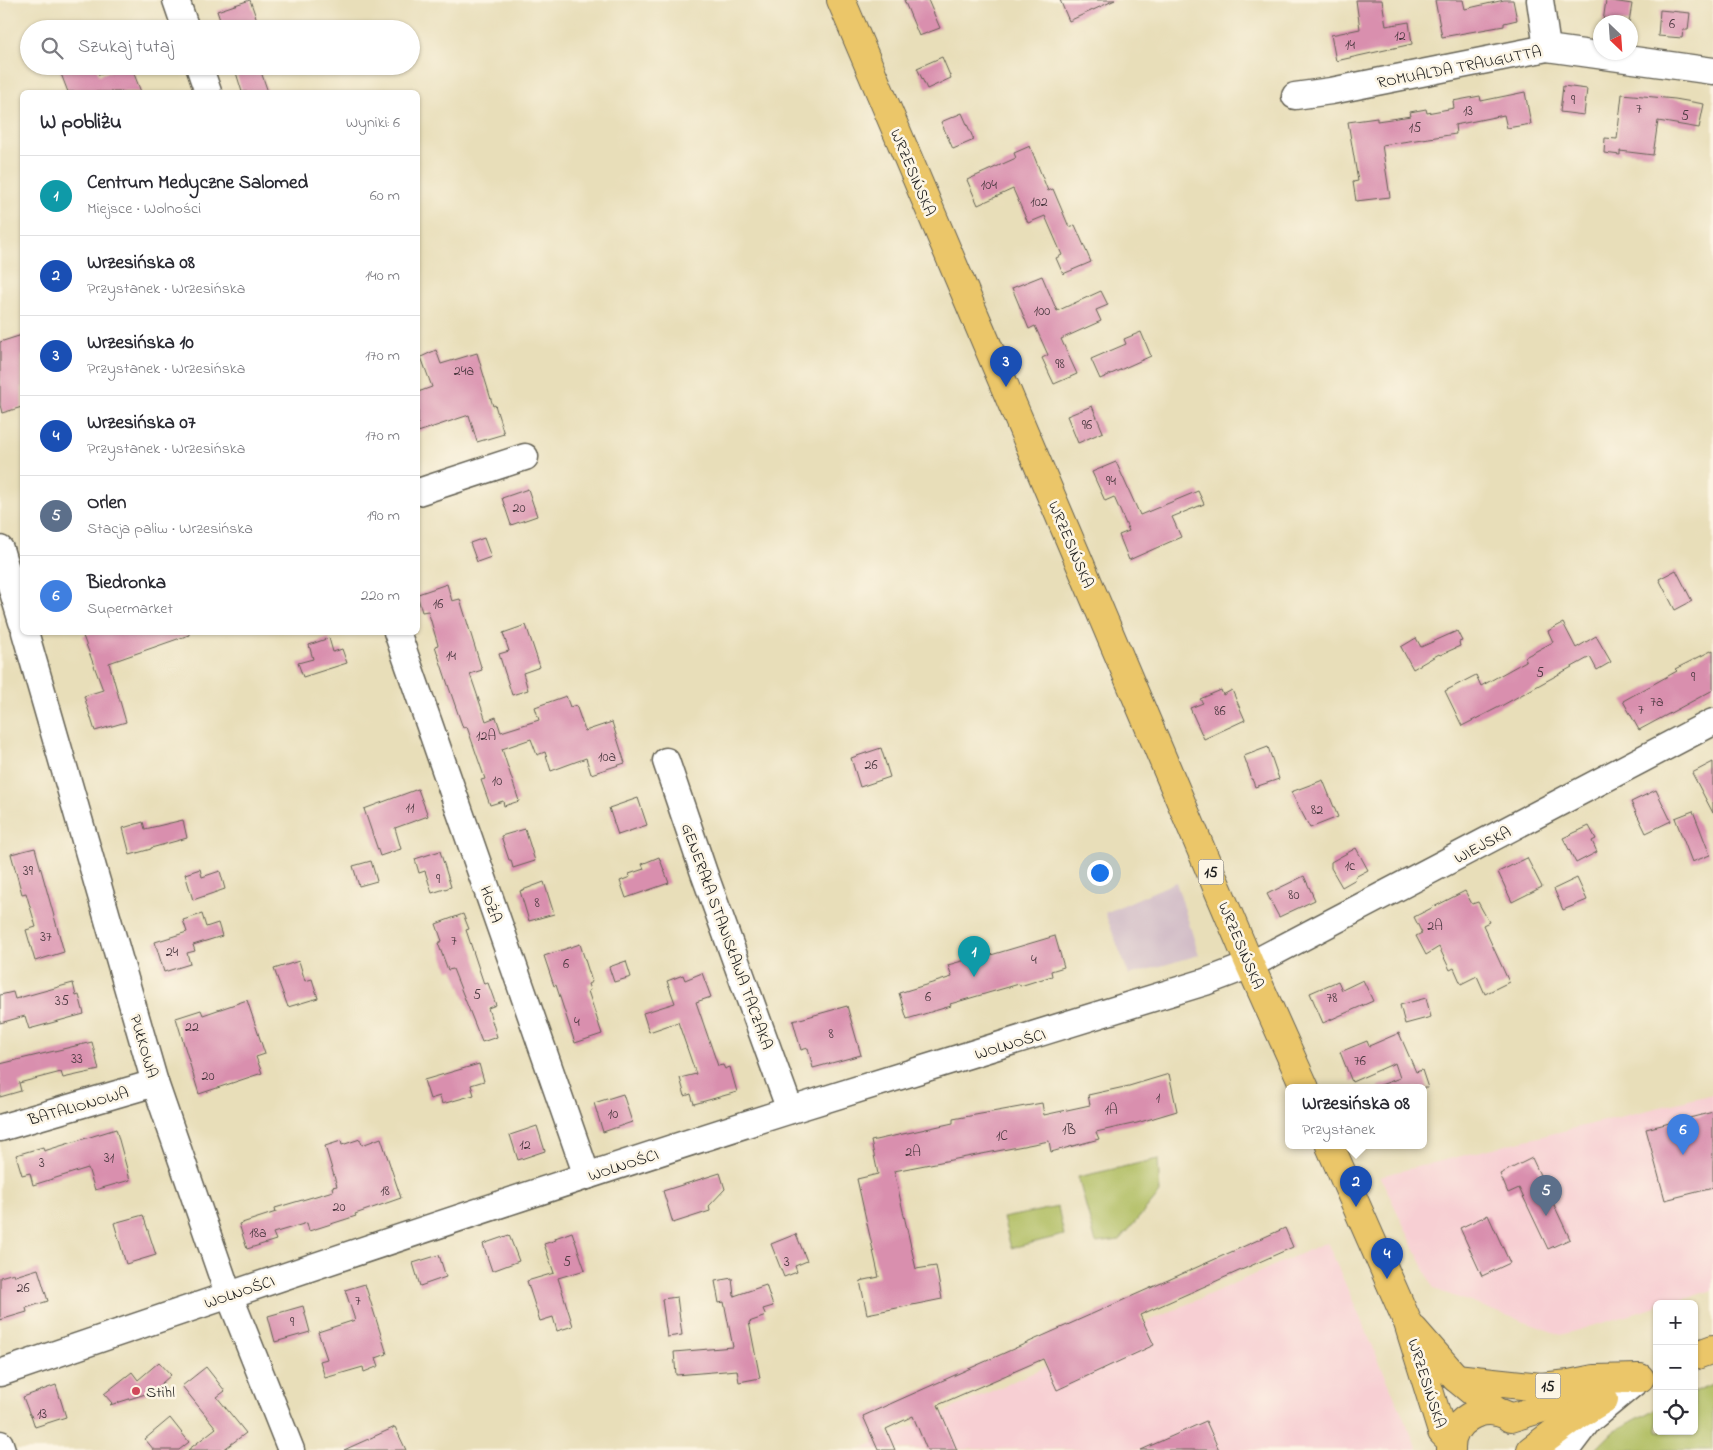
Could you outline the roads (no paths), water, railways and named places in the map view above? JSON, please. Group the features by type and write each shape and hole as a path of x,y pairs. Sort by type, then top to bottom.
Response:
{"main road":[{"name":"WRZESIŃSKA","path":"841,0 1250,966 1303,1084"},
{"name":"WRZESIŃSKA","path":"1331,1149 1408,1323 1442,1432 1451,1446"},
{"name":"WRZESIŃSKA","path":"1408,1323 1456,1378 1504,1415"},
{"path":"1698,1355 1713,1349"},
{"name":"15","path":"1456,1378 1541,1387 1569,1384 1594,1378 1648,1375"},
{"name":"15","path":"1451,1446 1456,1428 1474,1414 1485,1411 1504,1415 1648,1375"},
{"name":"15","path":"1531,1450 1578,1415 1648,1375"},
{"name":"15","path":"1504,1415 1521,1431 1524,1439 1524,1450"}],"street":[{"path":"176,0 183,20"},
{"path":"1540,0 1546,48"},
{"name":"ROMUALDA TRAUGUTTA","path":"1295,96 1331,91 1546,48 1713,71"},
{"path":"202,75 207,90"},
{"path":"420,491 525,457"},
{"path":"0,549 20,615"},
{"name":"PUŁKOWA","path":"26,635 155,1083 229,1294 291,1450"},
{"name":"HOŻA","path":"398,635 587,1176"},
{"name":"WIEJSKA","path":"1250,966 1713,722"},
{"name":"GENERAŁA STANISŁAWA TACZAKA","path":"666,761 704,873 790,1110"},
{"name":"WOLNOŚCI","path":"0,1373 229,1294 587,1176 790,1110 1205,982 1250,966"},
{"name":"BATALIONOWA","path":"0,1128 155,1083"},
{"path":"1566,1450 1588,1421 1648,1375"},
{"path":"0,1444 2,1450"}],"place":[{"name":"Wrzesińska 10","path":"1006,387"},
{"name":"Centrum Medyczne Salomed","path":"974,977"},
{"name":"Biedronka","path":"1683,1155"},
{"name":"Wrzesińska 08","path":"1356,1207"},
{"name":"Orlen","path":"1546,1216"},
{"name":"Wrzesińska 07","path":"1387,1279"},
{"name":"Stihl","path":"136,1391"}]}
